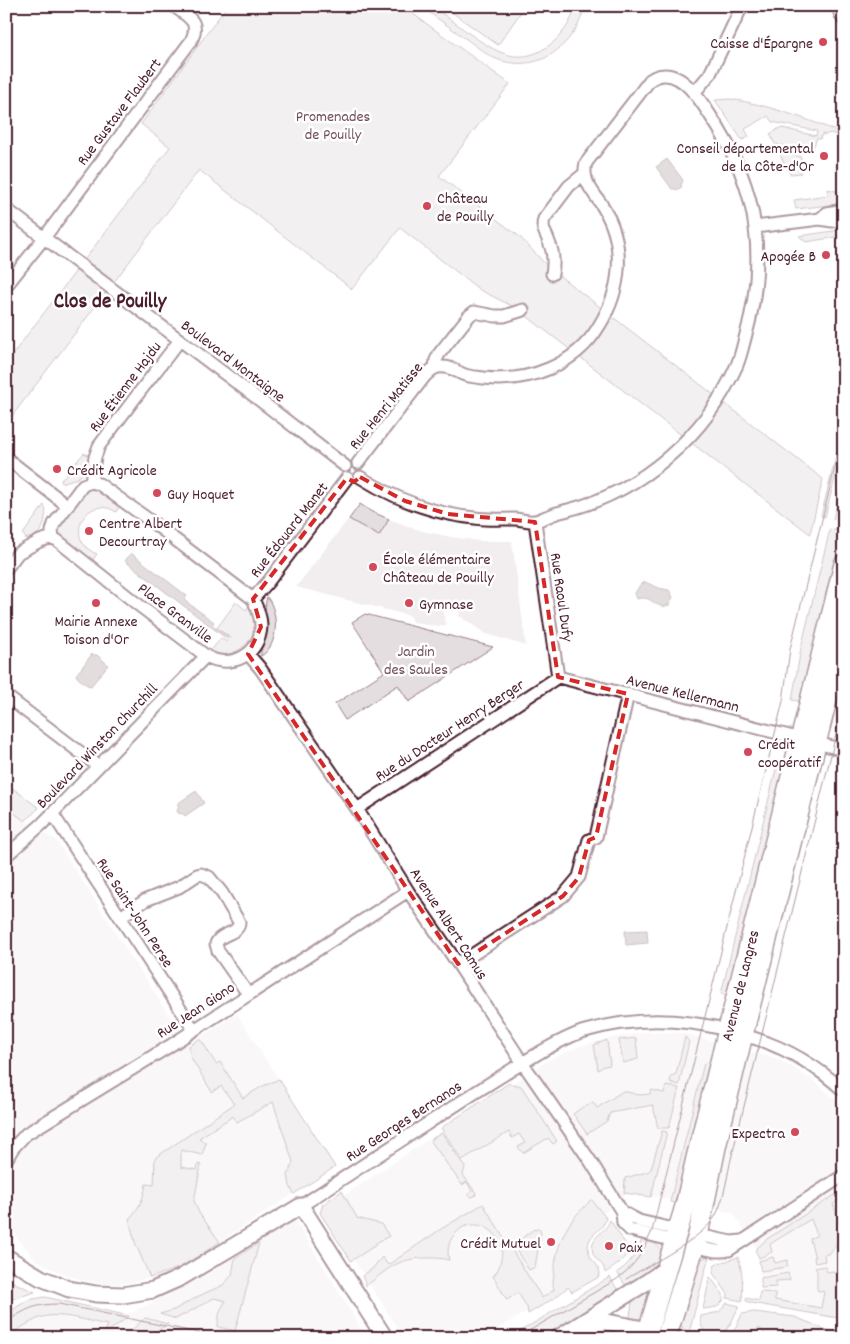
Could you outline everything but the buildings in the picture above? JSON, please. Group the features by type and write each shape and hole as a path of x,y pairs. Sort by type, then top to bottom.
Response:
{"main road":[{"path":"840,6 844,16"},
{"name":"Avenue de Langres","path":"661,1336 666,1268 686,1206 696,1158 736,1032 808,741 844,564"},
{"name":"Avenue de Langres","path":"808,741 844,632"},
{"name":"Avenue de Langres","path":"661,1336 696,1240 716,1147 736,1032"},
{"path":"676,1236 696,1240"}],"street":[{"name":"Rue Gustave Flaubert","path":"44,238 191,41 195,30 192,19 174,6"},
{"path":"694,92 710,74 742,6"},
{"path":"360,477 405,501 441,512 475,518 535,522 551,514 592,503 633,483 678,449 705,420 738,364 746,335 756,290 755,227 750,202 736,159 723,134 694,92 684,82 666,74 650,80 586,163 584,174 569,186 544,219 542,224 543,230 553,255 552,274"},
{"name":"Rue Henri Matisse","path":"358,463 425,376 435,367 444,366 465,375 484,378 521,378 557,366 576,352 595,334 612,298 619,260 612,226 603,207 587,183 584,174"},
{"name":"Boulevard Montaigne","path":"6,209 276,413 346,472"},
{"path":"820,219 827,213 844,210"},
{"path":"755,227 820,219 844,220"},
{"path":"6,286 44,238"},
{"path":"435,367 439,354 474,312 504,316 523,310"},
{"name":"Rue Étienne Hajdu","path":"91,482 99,446 180,340"},
{"path":"6,458 68,506"},
{"path":"352,462 358,463 362,471 360,477 354,480 346,472 347,464 352,462"},
{"name":"Rue Édouard Manet","path":"253,599 268,582 346,472"},
{"path":"6,569 18,554 40,541 53,537 54,524 83,486 91,482 98,484 152,522 253,599 260,615 261,627 258,640 248,654"},
{"name":"Rue Raoul Dufy","path":"535,522 558,677"},
{"name":"Place Granville","path":"53,537 206,656 214,660 232,661 248,654"},
{"name":"Avenue Albert Camus","path":"248,654 260,668 357,809 408,891 591,1162 622,1212 676,1236"},
{"name":"Boulevard Winston Churchill","path":"6,856 42,824 206,656"},
{"name":"Avenue Kellermann","path":"558,677 844,750"},
{"name":"Rue du Docteur Henry Berger","path":"357,809 558,677"},
{"path":"458,964 562,896 579,877 589,840 596,837 628,694"},
{"path":"6,696 98,766"},
{"name":"Rue Saint-John Perse","path":"52,813 194,1030"},
{"path":"120,917 146,900 179,887 197,875 209,877 239,922 237,929 219,937 216,944 218,951 248,994"},
{"name":"Rue Jean Giono","path":"6,1160 13,1148 26,1134 194,1030 408,891"},
{"name":"Rue Georges Bernanos","path":"300,1206 522,1062 583,1031 608,1024 656,1020 697,1023 736,1032 766,1041 801,1058 844,1091"},
{"path":"696,1240 743,1241 844,1175"},
{"path":"6,1258 41,1278 69,1289 96,1294 123,1295 153,1290 180,1278 300,1206 385,1338"},
{"path":"558,1338 666,1268"},
{"path":"573,1328 607,1322 661,1336"},
{"path":"586,1338 594,1336 607,1338"}],"highlighted area":[{"path":"360,477 405,501 448,514 535,522 558,677 628,694 596,837 589,840 579,877 563,896 458,964 248,654 261,627 253,599 347,478 354,482"}],"shaded area":[{"path":"667,159 683,180 682,187 677,190 672,189 656,167"},
{"path":"360,504 372,512 422,531 480,541 512,541 526,646 484,633 462,617 460,618 459,610 457,610 458,606 443,606 446,626 426,625 411,621 411,616 296,587"},
{"path":"131,553 187,596 184,600 214,622 212,625 228,637 227,639 125,561"},
{"path":"645,582 669,590 673,597 669,605 660,606 647,599 637,599 635,593 640,585"},
{"path":"92,654 97,655 108,665 91,686 87,685 76,675"},
{"path":"196,791 204,803 185,816 178,813 179,806 177,804"},
{"path":"6,807 56,840 188,1045 237,1014 335,1167 181,1267 150,1278 131,1283 105,1284 84,1281 54,1270 35,1259 6,1224"},
{"path":"647,930 648,943 626,945 625,931"},
{"path":"645,1032 682,1033 775,1058 819,1085 844,1107 844,1320 760,1302 761,1280 757,1249 733,1213 628,1191 598,1219 566,1289 482,1338 404,1338 322,1210 547,1061 578,1047 611,1038"},
{"path":"295,1220 367,1338 6,1338 38,1318 55,1315 107,1325 206,1275"}],"green space":[{"name":"Promenades de Pouilly","path":"227,6 402,6 510,84 439,176 520,237 548,267 823,479 810,534 516,308 480,290 400,228 352,289 199,170 6,424 6,363 170,147 141,124"},
{"path":"420,6 432,6 497,51 516,56 526,56 547,47 557,39 565,29 576,6 585,6 574,31 556,51 541,60 515,63 498,60 490,56"},
{"path":"443,6 525,6 498,45"},
{"path":"730,99 788,113 844,134 844,137 830,133 822,134 820,139 817,138 809,152 775,144 770,134 778,129 782,128 816,136 817,131 772,122 768,116 745,129 749,137 742,140 715,100"},
{"path":"844,137 844,157 840,155"},
{"path":"783,152 801,157 801,173 790,174 780,155"},
{"path":"828,189 843,193 844,195 838,204 796,209 794,200 828,195"},
{"path":"840,230 842,236 806,242 799,236"},
{"path":"844,424 844,443 825,517 821,516"},
{"path":"84,453 91,457 86,472 77,478 62,483 61,480"},
{"path":"844,474 844,522 833,519"},
{"path":"94,488 121,504 116,512 105,507 96,508 82,520 80,529 81,539 86,547 97,554 92,561 109,573 107,576 59,537 59,524 85,490"},
{"path":"360,504 372,512 389,519 379,536 349,519"},
{"path":"44,505 46,514 42,529 34,536 26,539 23,534"},
{"path":"830,529 844,532 844,540 804,702 792,700 801,648"},
{"path":"267,597 274,611 275,628 271,645 261,656 266,635 265,607"},
{"path":"236,602 246,610 250,604 255,623 251,638 240,650 233,653 217,654 210,652 221,638 227,642 231,638 217,628"},
{"name":"Jardin des Saules","path":"365,614 493,647 409,702 398,685 345,720 335,704 384,672 352,622"},
{"path":"778,761 789,763 732,997 721,994"},
{"path":"6,783 39,808 25,821 6,807"},
{"path":"685,1037 689,1042 679,1085 670,1082 671,1076 676,1074"},
{"path":"636,1038 638,1059 623,1063 619,1040"},
{"path":"199,1039 216,1064 220,1062 243,1098 279,1079 335,1167 294,1194 288,1175 293,1162 273,1102 237,1122 233,1116 199,1138 206,1143 202,1155 181,1150 181,1167 197,1170 198,1164 201,1165 194,1201 199,1213 220,1242 181,1267 150,1278 135,1242 129,1219 136,1211 144,1195 146,1184 154,1185 155,1158 234,1104 221,1086 212,1092 191,1058 189,1046"},
{"path":"607,1040 610,1065 598,1070 594,1045"},
{"path":"704,1063 714,1065 677,1203 670,1202"},
{"path":"509,1083 521,1086 557,1141 553,1144 548,1138 523,1153 518,1147 525,1143 519,1134 512,1138 509,1132 462,1160 441,1128"},
{"path":"666,1086 679,1088 669,1128 658,1128 653,1105 610,1113 607,1121 587,1134 573,1114 593,1102 597,1108 623,1091 639,1095 650,1094 651,1090 664,1093"},
{"path":"662,1131 667,1132 651,1197 624,1193 625,1178 647,1172 651,1169"},
{"path":"442,1133 465,1167 463,1175 476,1193 475,1196 471,1197 468,1194 472,1191 467,1182 462,1185 430,1140"},
{"path":"844,1189 844,1197 833,1204 844,1234 830,1253 824,1255 825,1261 815,1263 810,1239 817,1235 811,1219 770,1244 772,1252 759,1258 755,1250 767,1239"},
{"path":"342,1191 357,1218 381,1224 389,1236 351,1261 320,1213 323,1204"},
{"path":"591,1199 606,1218 601,1227 591,1237 588,1246 590,1256 599,1270 599,1277 572,1292 568,1287 556,1297 528,1314 527,1307 518,1293 507,1300 493,1276 500,1264 501,1245 493,1233 481,1226 465,1227 454,1235 448,1247 449,1260 418,1258 402,1262 388,1269 366,1286 362,1276 372,1269 382,1257 388,1265 441,1229 483,1204 542,1298 554,1290 556,1260 560,1243 573,1219"},
{"path":"610,1220 627,1246 627,1251 620,1262 605,1273 603,1266 594,1256 592,1248 595,1239"},
{"path":"539,1228 541,1233 535,1267 529,1270 514,1247 534,1229"},
{"path":"642,1240 655,1244 660,1248 663,1255 656,1270 628,1290 617,1272 632,1258"},
{"path":"259,1243 235,1331 218,1327 219,1314 226,1301 214,1298 176,1319 160,1314 174,1310 223,1285 232,1275 235,1258"},
{"path":"709,1256 689,1333 683,1329 680,1322 697,1264 701,1259"},
{"path":"738,1257 742,1279 742,1301 727,1298 728,1294 713,1273 715,1265"},
{"path":"773,1257 775,1263 787,1260 787,1267 761,1271 759,1261"},
{"path":"825,1266 827,1272 833,1271 844,1280 844,1319 746,1301 746,1298 759,1301 760,1292 775,1293 775,1300 821,1308 824,1292 817,1290 817,1271 815,1268"},
{"path":"788,1273 790,1280 776,1281 776,1287 761,1288 761,1278"},
{"path":"6,1277 17,1284 35,1292 6,1301"},
{"path":"610,1277 620,1294 549,1338 509,1338"},
{"path":"710,1277 723,1294 723,1301 717,1307 703,1309"},
{"path":"652,1284 646,1312 637,1321 629,1323 633,1295"},
{"path":"45,1297 129,1316 109,1331 105,1330 107,1325 81,1319 62,1316 45,1317 29,1323 6,1337 6,1314 28,1300"},
{"path":"727,1303 739,1306 730,1325 720,1338 716,1338 705,1332 700,1320 701,1316 719,1312"},
{"path":"754,1312 795,1317 827,1330 844,1332 844,1338 818,1338 806,1333 799,1338 767,1338 760,1328 746,1338 728,1338 742,1314"},
{"path":"145,1318 168,1324 150,1335 131,1331"}],"tram line":[{"path":"517,1338 617,1279 638,1258 652,1231 783,701 790,649 844,431"},
{"path":"626,1279 700,1233 716,1215 719,1208 844,702"},
{"path":"6,1322 31,1308 59,1304 223,1338"}],"place":[{"name":"Caisse d'Épargne","path":"823,42"},
{"name":"Conseil départemental de la Côte-d'Or","path":"824,156"},
{"name":"Château de Pouilly","path":"427,206"},
{"name":"Apogée B","path":"826,255"},
{"name":"Crédit Agricole","path":"57,469"},
{"name":"Guy Hoquet","path":"157,493"},
{"name":"Centre Albert Decourtray","path":"89,531"},
{"name":"École élémentaire Château de Pouilly","path":"373,567"},
{"name":"Mairie Annexe Toison d'Or","path":"96,603"},
{"name":"Gymnase","path":"409,603"},
{"name":"Crédit coopératif","path":"748,752"},
{"name":"Expectra","path":"795,1132"},
{"name":"Crédit Mutuel","path":"551,1242"},
{"name":"Paix","path":"609,1246"}],"district":[{"name":"Clos de Pouilly","path":"110,300"}]}
